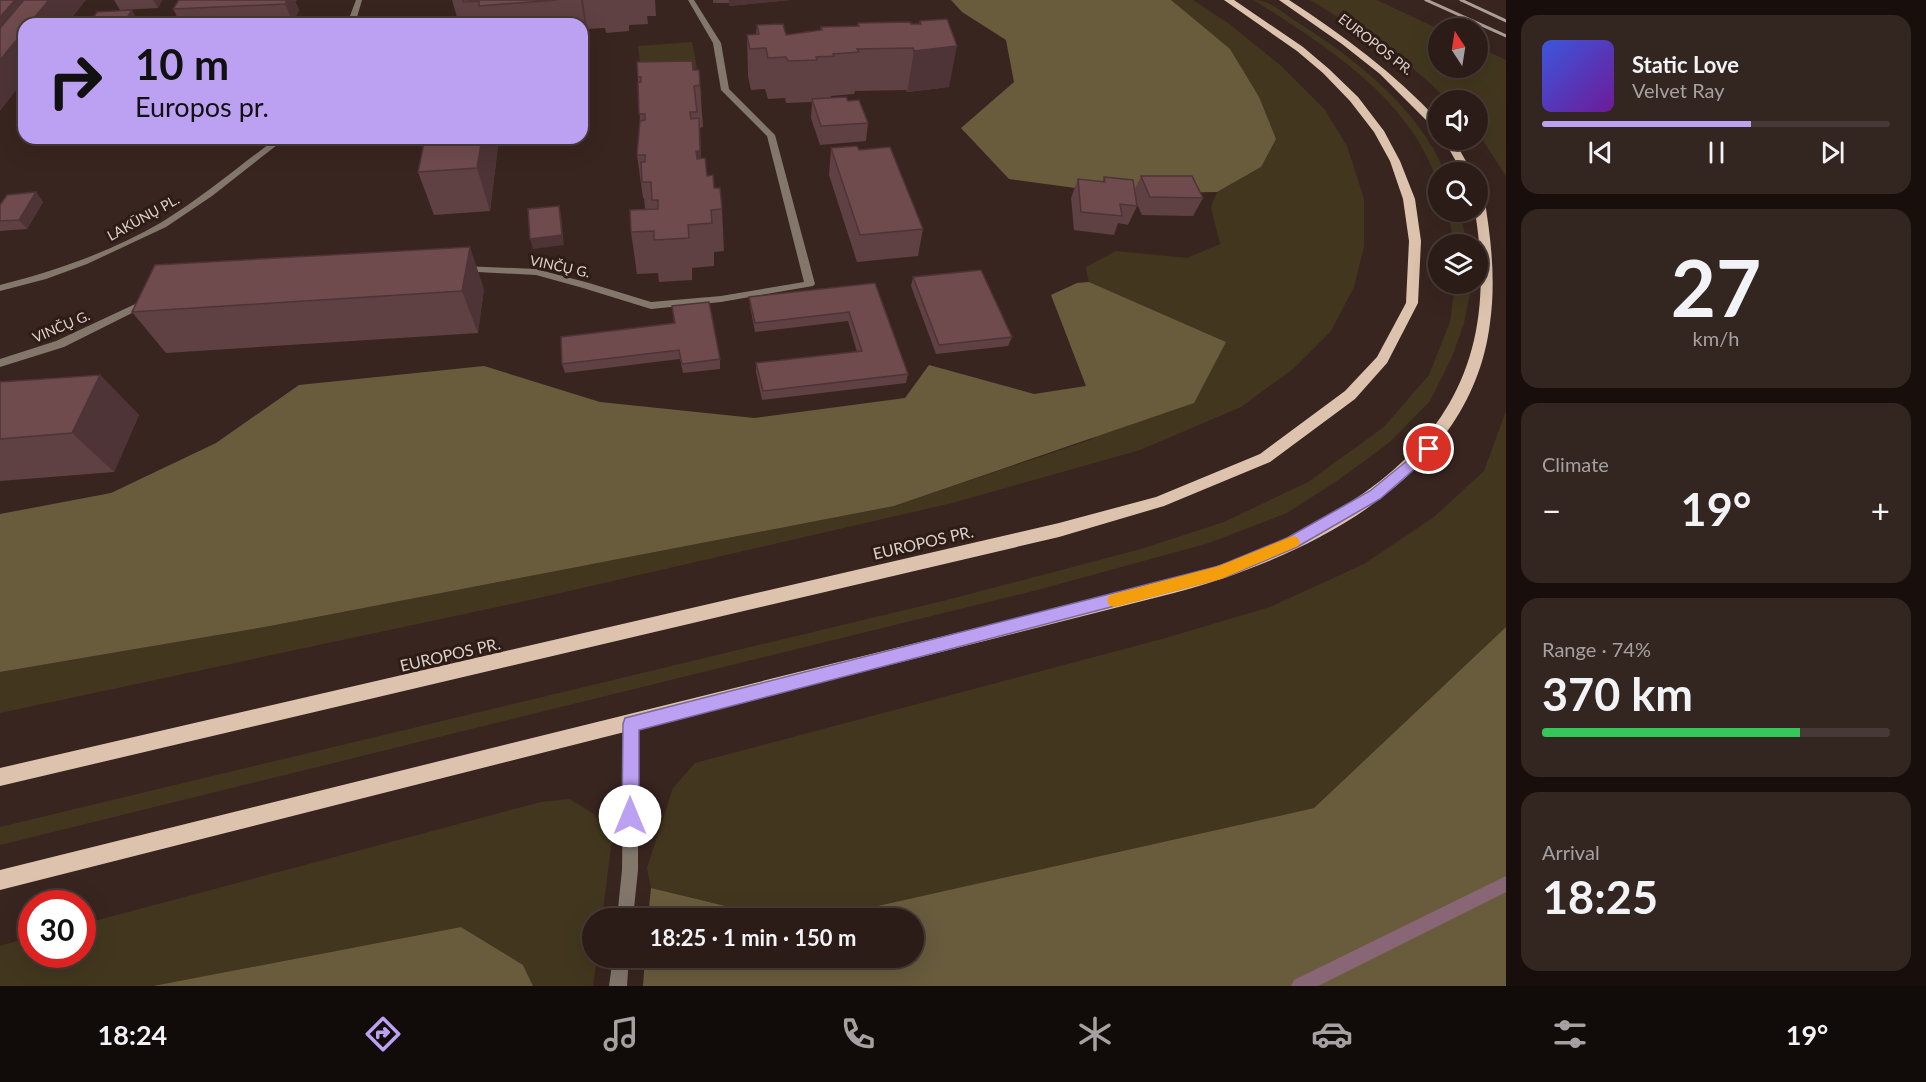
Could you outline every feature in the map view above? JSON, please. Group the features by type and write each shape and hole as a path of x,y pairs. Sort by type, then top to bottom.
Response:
{"main road":[{"name":"EUROPOS PR.","path":"0,777 1059,530 1160,502 1265,458 1350,394 1382,360 1412,303 1415,241 1408,199 1395,161 1379,131 1354,99 1326,71 1300,49 1228,0"},
{"name":"EUROPOS PR.","path":"1283,0 1376,64 1411,94 1428,114"},
{"path":"0,880 631,724 1221,572 1292,543 1375,495 1429,449 1460,414 1490,350 1499,302 1495,253 1487,222"}],"street":[{"path":"353,18 359,0"},
{"name":"VINČŲ G.","path":"453,269 536,272 651,306 721,299 810,284 771,135 724,90 717,43 691,0"},
{"name":"LAKŪNŲ PL.","path":"0,288 61,271 118,248 203,198 274,144"},
{"name":"VINČŲ G.","path":"0,363 60,344 153,299"},
{"path":"626,908 630,870 631,724"},
{"path":"618,986 620,968"}],"shaded area":[{"path":"951,0 1171,0 1230,49 1259,97 1276,139 1261,167 1217,192 1120,194 1009,179 961,128 1014,82 1006,40 962,12"},
{"path":"1171,0 1193,0 1228,23 1280,65 1325,110 1347,146 1364,199 1364,246 1354,287 1331,331 1293,369 1241,407 1140,450 952,503 530,600 0,713 0,672 270,626 894,506 1090,440 1226,342 1089,282 1086,267 1116,251 1187,258 1220,244 1211,207 1217,192 1261,167 1176,4"},
{"path":"1254,0 1265,2 1280,10 1339,50 1381,85 1418,125 1428,140 1428,150 1434,150 1440,162 1429,162 1408,125 1387,100 1362,77 1309,36"},
{"path":"1310,0 1377,0 1428,24 1428,78 1488,78 1488,52 1506,60 1506,176 1488,148 1488,90 1437,90 1416,71 1364,34"},
{"path":"692,42 702,95 644,99 638,46"},
{"path":"1450,222 1462,222 1465,234 1452,234"},
{"path":"1089,282 1226,342 1194,403 894,506 270,626 0,672 0,514 111,493 216,443 299,385 484,366 600,402 754,418 905,398 929,365 1034,394 1086,386 1051,295 1077,283"},
{"path":"1454,294 1470,294 1464,323 1452,357 1430,401 1390,442 1337,481 1287,513 1209,543 1041,589 0,845 0,827 951,599 1141,549 1224,522 1308,482 1384,427 1429,375 1450,322"},
{"path":"1506,411 1506,627 1314,808 869,908 734,908 651,888 647,868 673,788 695,763 1162,639 1270,607 1364,564 1434,517 1484,471"},
{"path":"1506,627 1506,986 643,986 644,968 924,968 924,908 869,908 1314,808"},
{"path":"569,799 594,814 612,840 603,908 582,908 582,968 595,968 593,986 533,986 523,965 461,927 153,986 0,986 0,946 18,941 18,968 96,968 96,921 541,802"},
{"path":"651,888 734,908 649,908"},
{"path":"461,927 523,965 533,986 153,986"}],"building":[{"path":"0,0 15,0 0,17"},
{"path":"24,0 49,0 34,18 18,18 18,38 0,60 0,28"},
{"path":"179,0 287,0 285,4 173,9"},
{"path":"463,0 557,0 479,6 479,1 463,2"},
{"path":"132,10 127,18 93,18 97,12"},
{"path":"947,19 957,46 914,51 913,48 857,49 859,52 816,57 817,60 788,61 786,57 768,58 766,48 750,49 747,35 759,34 757,25 783,24 786,35 822,30 821,27 859,26 858,23 910,22 921,24 920,21"},
{"path":"692,61 693,70 699,70 700,85 694,86 697,112 690,112 691,119 699,118 700,151 696,151 697,159 705,158 707,176 713,175 714,188 720,188 722,209 711,210 712,223 688,225 689,238 654,240 654,231 631,232 630,210 658,209 658,200 652,200 651,182 642,182 641,162 645,162 645,155 637,155 640,121 645,120 645,114 639,114 638,82 641,82 641,77 638,77 637,62"},
{"path":"846,97 848,101 859,100 868,123 821,126 812,99"},
{"path":"424,144 481,144 477,168 418,172"},
{"path":"857,146 859,150 890,147 923,229 860,235 831,148"},
{"path":"1141,176 1192,176 1203,198 1150,197"},
{"path":"1104,177 1133,180 1137,206 1120,204 1122,216 1081,212 1078,179 1105,182"},
{"path":"36,192 19,220 0,221 0,205 7,195"},
{"path":"559,206 562,235 530,239 528,209"},
{"path":"470,247 462,291 132,312 155,265"},
{"path":"981,270 1012,337 939,345 913,277"},
{"path":"875,283 908,374 763,391 756,363 862,351 849,312 755,323 749,297"},
{"path":"709,302 720,359 682,364 679,350 562,364 561,337 675,323 672,306"},
{"path":"100,375 72,433 0,439 0,382"}],"waterway":[{"path":"1300,986 1506,884"}],"railway":[{"path":"1426,0 1506,36"},
{"path":"1461,0 1506,21"}],"slow traffic":[{"path":"1114,600 1221,572 1293,542"}],"route":[{"path":"630,816 631,724 1221,572 1292,543 1375,495 1429,449"}]}
